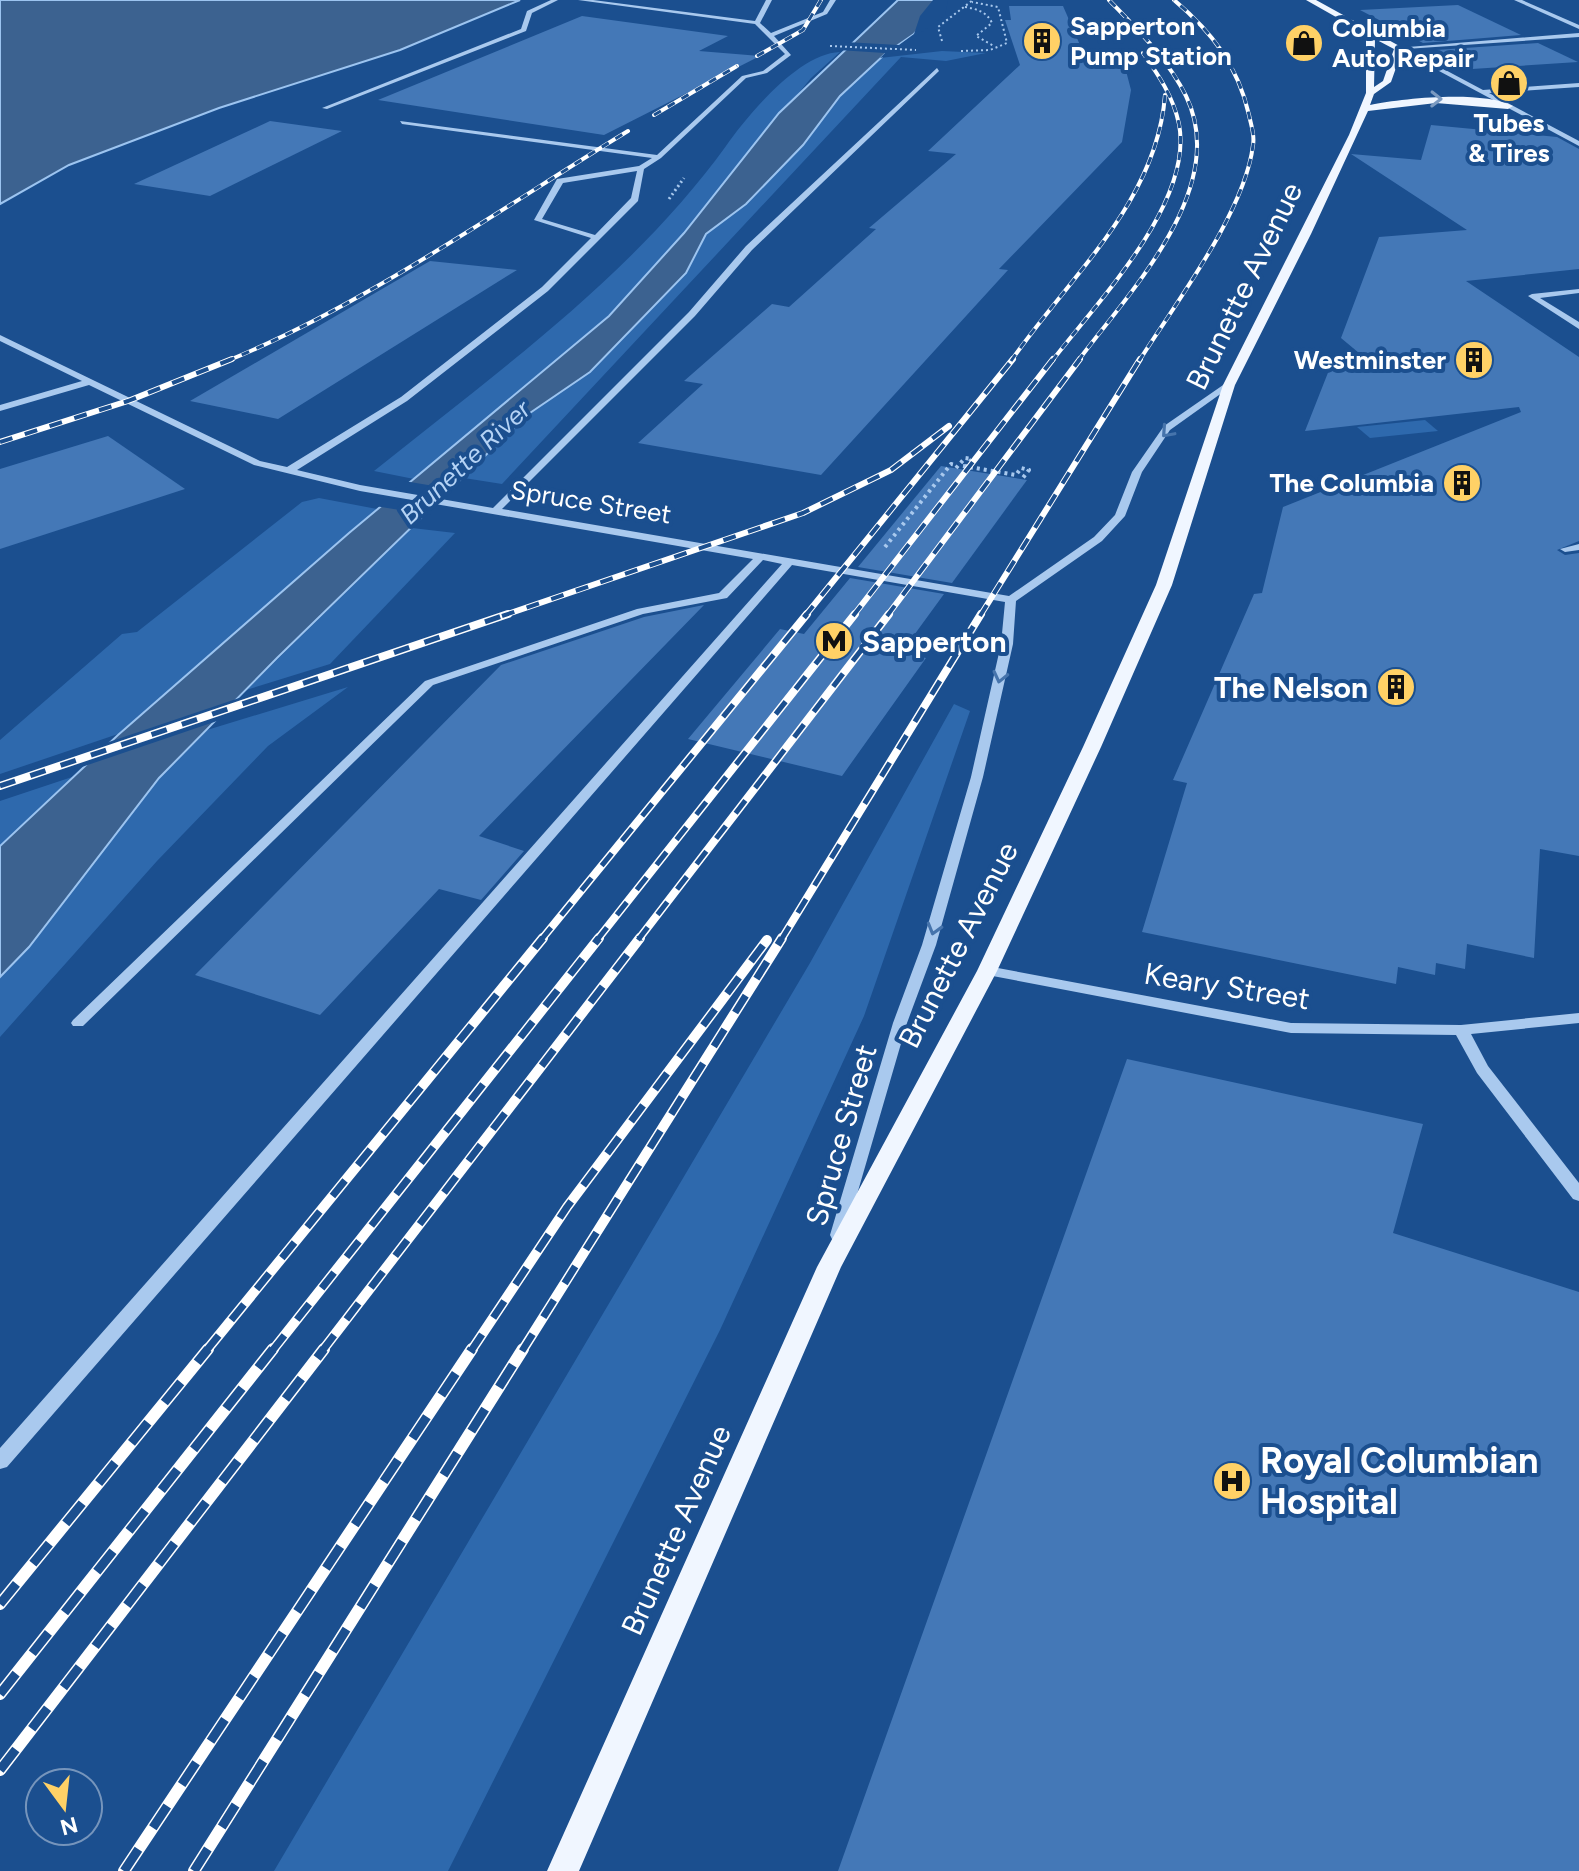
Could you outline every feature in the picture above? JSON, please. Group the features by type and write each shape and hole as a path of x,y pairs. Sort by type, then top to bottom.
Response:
{"main road":[{"path":"1310,0 1399,48"},
{"path":"1370,32 1373,56 1368,78 1370,93"},
{"name":"Brunette Avenue","path":"563,1871 829,1267 987,971 1164,585 1229,385 1365,109 1370,93 1387,82 1399,48"},
{"path":"1365,109 1425,99 1508,106"}],"street":[{"path":"325,108 524,30 529,12 555,0"},
{"path":"581,0 757,23 789,54 765,72 744,77 659,157 641,168 560,181 538,220 598,238"},
{"path":"757,23 769,0"},
{"path":"769,36 825,13 833,0"},
{"path":"1517,0 1579,27"},
{"path":"670,11 678,6"},
{"path":"1399,48 1579,35"},
{"path":"1399,48 1579,141"},
{"path":"495,511 692,314 749,248 937,70"},
{"path":"1482,92 1579,85"},
{"path":"402,122 659,157"},
{"path":"288,471 346,438 416,390 533,299 635,199 641,168"},
{"path":"1579,291 1532,296 1579,326"},
{"name":"Spruce Street","path":"0,338 257,463 360,488 1011,600 1007,644 977,777 929,945 900,1023 829,1267"},
{"path":"0,408 89,382"},
{"path":"1011,600 1098,539 1120,516 1137,472 1167,428 1229,385"},
{"path":"1565,549 1579,547"},
{"path":"78,1023 429,683 641,611 723,596 760,557"},
{"path":"0,1461 789,562"},
{"name":"Keary Street","path":"987,971 1291,1028 1461,1030 1579,1018"},
{"path":"1461,1030 1482,1069 1579,1195"}],"path":[{"path":"938,47 942,43 938,27 972,1 998,7 1007,43 990,50 955,50"},
{"path":"965,7 983,12 990,18 992,23 977,31 976,36 994,46"},
{"path":"830,46 923,50"},
{"path":"862,575 951,464 956,467 965,458 972,459 965,466 1016,475 1021,468 1029,470 1022,479"}],"shaded area":[{"path":"942,51 986,53 946,61 901,57 502,484 464,478 527,415 590,372 686,273 706,234 746,204 803,145 840,96 880,58"},
{"path":"840,52 811,78 684,233 609,316 414,479 374,471 515,359 606,280 689,193 747,118 776,88 808,63"},
{"path":"1425,420 1438,431 1370,438 1357,427"},
{"path":"319,498 377,509 118,734 0,774 0,740 122,634 137,632 302,502"},
{"path":"412,528 455,533 330,664 246,690"},
{"path":"348,687 268,746 157,861 0,1037 0,977 29,947 159,778 207,730"},
{"path":"954,704 970,711 864,1016 720,1330 448,1871 274,1871 810,963"},
{"path":"72,777 0,846 0,801"}],"water":[{"path":"0,0 520,0 400,50 219,108 69,165 0,204"},
{"name":"Brunette River","path":"898,0 944,0 914,34 885,54 840,96 803,145 746,204 706,234 686,273 590,372 527,415 277,658 159,778 29,947 0,977 0,846 118,735 349,533 609,316 684,233 779,113"}],"pier":[{"path":"933,0 948,0 945,15 889,56 880,58 885,53 838,50 845,42 899,45 914,34 920,16"},
{"path":"404,481 458,490 431,515 375,506"},
{"path":"245,696 223,719 73,770 100,745"}],"building":[{"path":"1458,5 1521,35 1423,43 1360,10"},
{"path":"1009,6 1063,6 1090,68 1125,67 1131,90 1122,142 999,269 1008,270 821,475 638,443 703,384 684,381 772,304 789,307 876,229 869,228 956,154 928,151 1020,65 1005,20 1011,20"},
{"path":"582,16 728,36 699,51 760,56 604,135 378,100"},
{"path":"1538,43 1578,62 1472,69 1436,50"},
{"path":"270,121 342,131 210,196 134,184"},
{"path":"1431,125 1557,137 1579,149 1579,269 1466,281 1579,357 1579,541 1557,550 1565,555 1579,553 1579,856 1540,849 1534,958 1467,944 1465,969 1436,963 1435,975 1398,967 1396,984 1142,932 1187,783 1173,780 1254,594 1262,593 1283,507 1521,412 1519,407 1305,431 1331,365 1371,363 1341,338 1379,237 1467,230 1351,154 1421,160"},
{"path":"430,261 517,270 278,419 190,401"},
{"path":"108,436 185,489 0,549 0,469"},
{"path":"941,466 1027,480 952,583 858,567"},
{"path":"850,578 944,594 901,653 926,658 842,776 688,739 780,629 804,634"},
{"path":"704,605 479,836 524,851 481,900 439,889 320,1015 195,975 501,665 644,617"},
{"name":"Royal Columbian Hospital","path":"1127,1059 1423,1124 1393,1233 1579,1292 1579,1871 838,1871"}],"railway":[{"path":"757,56 803,30 821,0"},
{"path":"1078,361 1168,237 1185,202 1195,167 1196,131 1179,82 1141,33 1109,0"},
{"path":"1139,361 1223,228 1247,171 1253,141 1244,97 1222,51 1174,0"},
{"path":"1052,361 1138,250 1172,186 1180,154 1179,124 1169,95 1143,53"},
{"path":"654,115 737,66"},
{"path":"1011,361 1107,237 1128,204 1146,170 1158,134 1165,95"},
{"path":"227,361 279,338 381,284 628,131"},
{"path":"0,442 128,401 232,359"},
{"path":"805,616 1013,359"},
{"path":"853,616 1053,359"},
{"path":"887,616 1080,359"},
{"path":"980,616 1140,359"},
{"path":"502,616 803,513 891,470 949,426"},
{"path":"0,786 508,614"},
{"path":"541,940 807,614"},
{"path":"597,940 855,614"},
{"path":"638,940 889,614"},
{"path":"781,940 981,614"},
{"path":"206,1351 543,938"},
{"path":"272,1351 599,938"},
{"path":"322,1351 640,938"},
{"path":"522,1351 782,938"},
{"path":"471,1351 567,1207 767,940"},
{"path":"0,1604 208,1349"},
{"path":"0,1694 273,1349"},
{"path":"0,1770 324,1349"},
{"path":"124,1871 472,1349"},
{"path":"194,1871 523,1349"}],"place":[{"name":"Sapperton Pump Station","path":"1042,41"},
{"name":"Columbia Auto Repair","path":"1304,43"},
{"name":"Tubes & Tires","path":"1509,83"},
{"name":"Westminster","path":"1474,360"},
{"name":"The Columbia","path":"1462,483"},
{"name":"Sapperton","path":"834,641"},
{"name":"The Nelson","path":"1396,687"},
{"name":"Royal Columbian Hospital","path":"1232,1481"}]}
